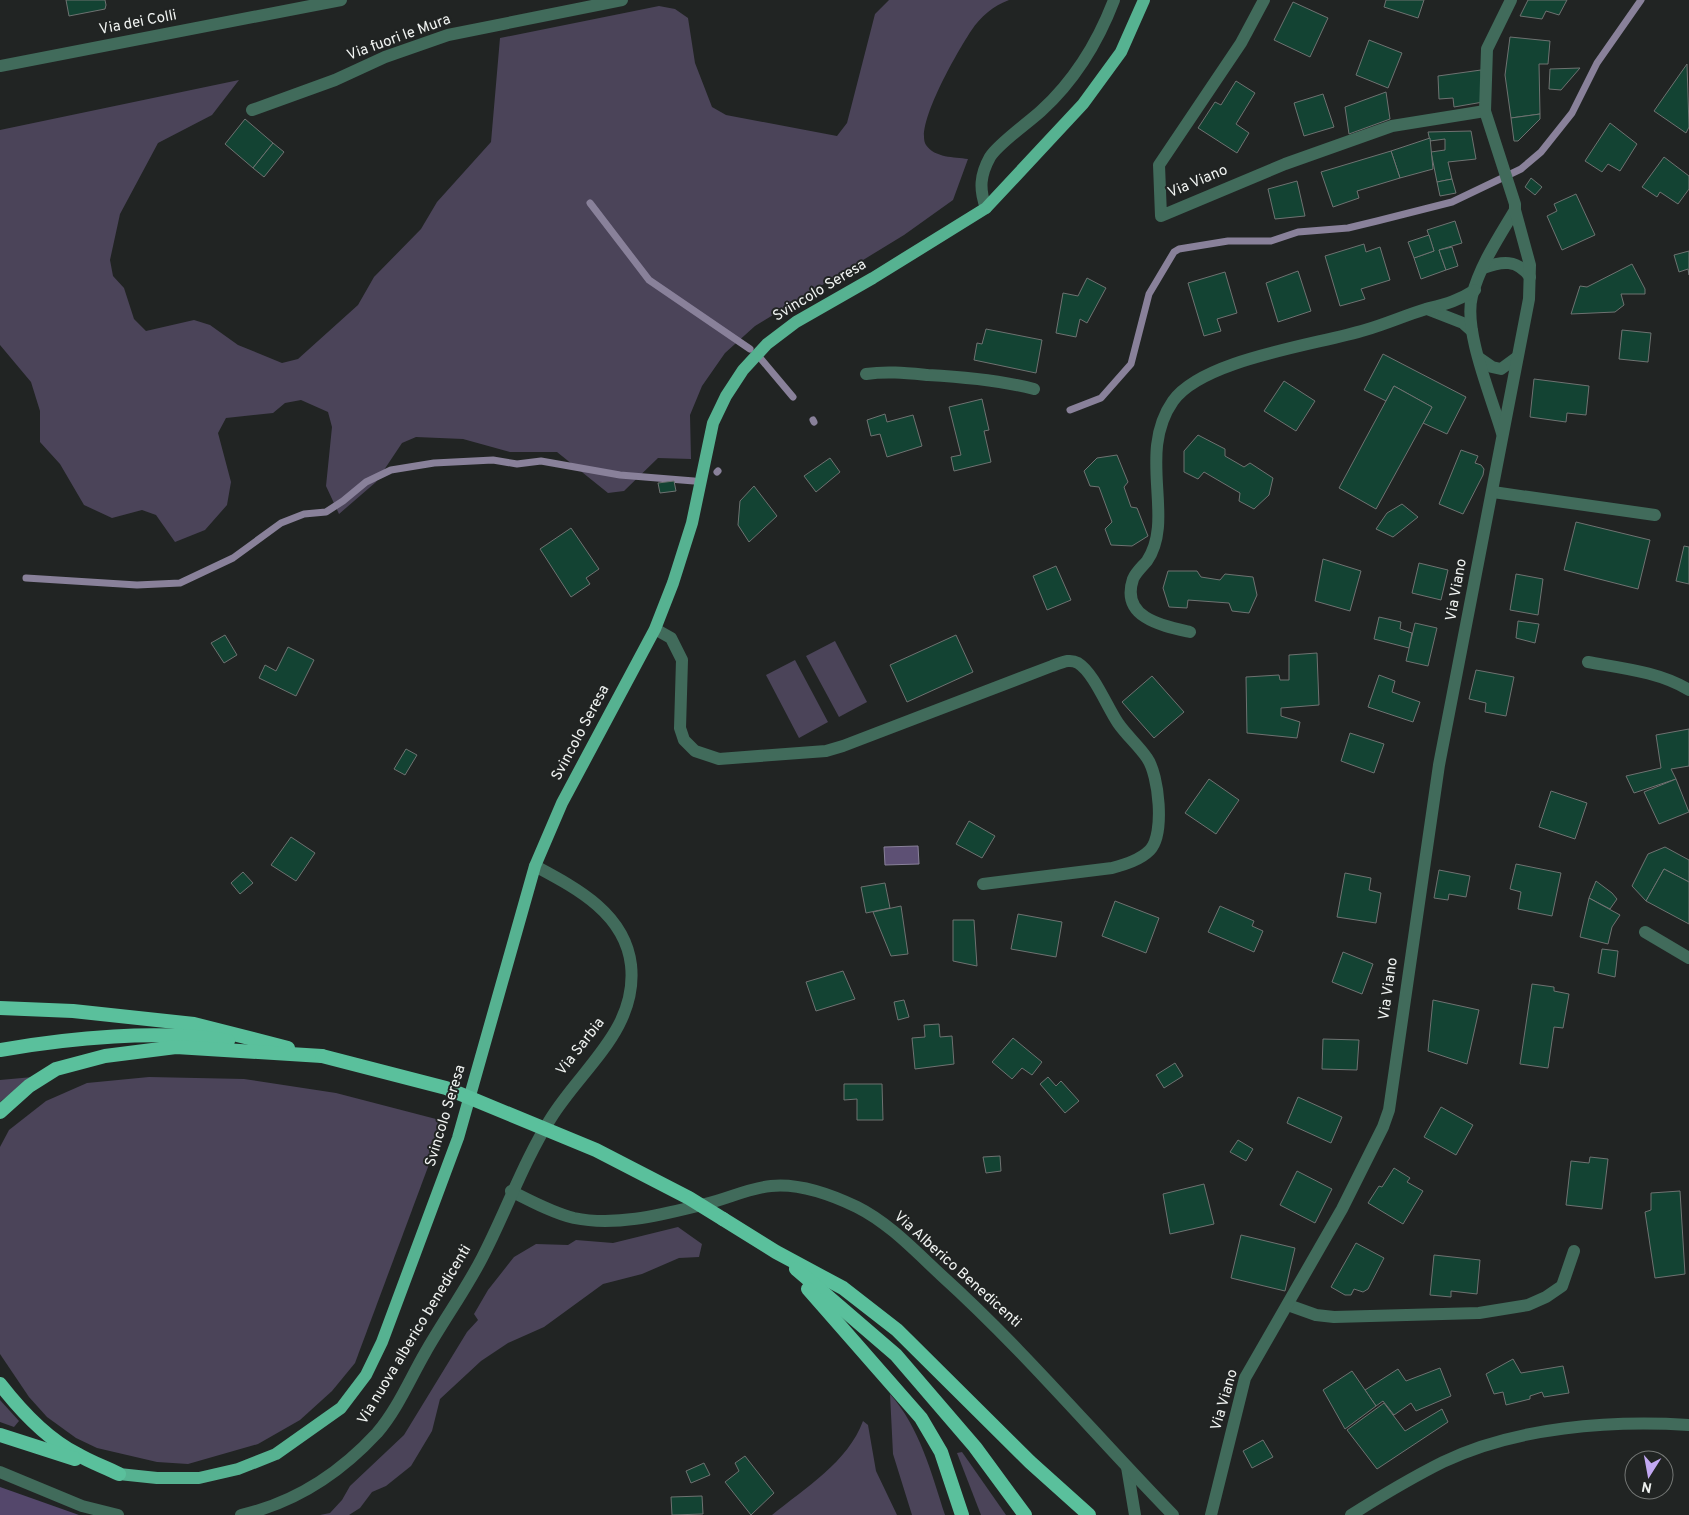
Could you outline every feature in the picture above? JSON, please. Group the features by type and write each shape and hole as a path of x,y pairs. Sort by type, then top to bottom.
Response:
{"highway":[{"path":"6,1008 73,1011 194,1024 446,1088 596,1150 689,1198 776,1252 843,1288 896,1330 1030,1462 1089,1515"},
{"path":"0,1050 116,1037 196,1036 322,1056"},
{"path":"0,1112 29,1086 56,1069 105,1056 176,1047 322,1056"},
{"path":"776,1252 920,1418 941,1452 962,1515"},
{"path":"776,1252 896,1355 976,1447 1025,1515"},
{"path":"0,1384 16,1405 52,1438 76,1454 119,1474"},
{"path":"0,1435 119,1474"}],"main road":[{"name":"Svincolo Seresa","path":"119,1474 158,1478 199,1478 238,1469 269,1457 303,1436 341,1408 366,1375 382,1342 458,1138 535,866 562,803 654,629 673,582 692,523 713,423 726,396 743,370 767,344 796,322 873,278 986,208 1083,104 1121,52 1144,0"}],"street":[{"name":"Via dei Colli","path":"0,66 341,0"},
{"name":"Via fuori le Mura","path":"252,110 334,80 385,57 448,35 622,0"},
{"path":"986,208 980,192 981,182 992,155 1050,102 1088,57 1102,33 1114,0"},
{"name":"Via Viano","path":"1264,0 1240,43 1160,165 1160,216 1285,164 1392,126 1485,111"},
{"name":"Via Viano","path":"1503,436 1472,331 1472,297 1483,268 1515,210 1516,204 1500,163 1485,111 1487,49 1511,0"},
{"name":"Via Viano","path":"1212,1515 1245,1378 1288,1305 1384,1128 1389,1110 1439,765 1473,597 1483,531 1493,492 1529,299 1530,265 1515,210"},
{"path":"1483,268 1502,262 1514,263 1524,268 1530,277"},
{"path":"1190,632 1154,624 1134,606 1131,594 1134,578 1146,562 1157,540 1157,443 1162,422 1173,402 1189,387 1224,367 1365,330 1459,300 1475,290"},
{"path":"1427,309 1455,320 1472,331"},
{"path":"1479,358 1492,367 1500,369 1517,356"},
{"path":"866,374 885,371 967,377 1003,381 1034,390"},
{"path":"1493,492 1655,515"},
{"path":"654,629 671,638 682,660 680,728 684,740 694,751 719,759 826,751 906,724 1069,660 1078,664 1087,672 1119,724 1149,760 1160,809 1158,832 1151,849 1133,862 1112,868 983,884"},
{"path":"1588,662 1640,672 1678,683 1689,690"},
{"name":"Via Sarbia","path":"511,1191 567,1093 614,1036 626,1010 632,982 628,948 610,916 576,890 535,866"},
{"path":"1645,932 1689,958"},
{"name":"Via Alberico Benedicenti","path":"511,1191 574,1218 617,1221 647,1217 698,1206 772,1186 812,1191 857,1208 895,1233 984,1314 1047,1378 1127,1468 1173,1515"},
{"name":"Via nuova alberico benedicenti","path":"241,1515 284,1501 317,1484 351,1459 379,1430 482,1258 511,1191"},
{"path":"1288,1305 1316,1315 1334,1317 1435,1312 1479,1313 1528,1305 1546,1297 1562,1286 1574,1251"},
{"path":"1351,1515 1445,1461 1496,1443 1570,1429 1641,1422 1689,1425"},
{"path":"1127,1468 1135,1515"},
{"path":"0,1472 82,1506 118,1515"}],"shaded area":[{"path":"889,0 1009,0 988,12 971,31 940,88 926,122 924,135 926,145 930,149 940,155 968,159 953,200 904,235 755,326 725,353 702,386 690,415 691,459 658,458 624,491 608,493 557,452 510,452 463,439 416,437 402,443 376,482 339,514 326,486 332,427 328,412 301,400 285,403 273,413 226,418 218,433 231,482 227,505 205,530 175,542 156,515 142,510 112,518 84,505 60,464 40,442 40,411 31,382 0,345 0,130 239,80 212,115 158,143 120,214 110,260 113,276 124,288 134,319 146,331 194,320 210,325 238,345 282,363 298,359 358,305 374,277 421,229 437,202 491,142 500,38 659,6 675,9 688,18 695,63 712,107 726,115 837,136 847,123 875,14"},
{"path":"835,641 867,702 839,717 806,656"},
{"path":"795,660 828,722 799,738 766,675"},
{"path":"918,846 919,864 885,865 884,847"},
{"path":"33,1077 1,1101 0,1103 0,1080"},
{"path":"149,1077 244,1079 336,1093 436,1119 444,1124 355,1363 332,1391 300,1420 258,1444 188,1464 157,1462 97,1448 76,1438 47,1417 29,1397 0,1354 0,1147 9,1130 46,1101 87,1083"},
{"path":"678,1227 702,1244 699,1257 679,1258 642,1274 603,1284 544,1327 508,1343 481,1361 440,1399 432,1431 411,1466 386,1486 372,1492 360,1508 349,1515 320,1515 330,1513 342,1500 350,1486 404,1435 467,1332 478,1320 474,1314 488,1290 514,1257 536,1244 568,1245 576,1240 613,1243"},
{"path":"890,1394 909,1421 924,1451 945,1515 912,1515 893,1454"},
{"path":"0,1400 19,1421 14,1427 0,1422"},
{"path":"863,1421 868,1425 876,1471 897,1515 772,1515 836,1462 856,1436"},
{"path":"962,1452 1006,1515 981,1515 957,1453"},
{"path":"0,1487 79,1515 0,1515"}],"building":[{"path":"66,0 105,0 106,5 105,9 69,16"},
{"path":"1386,0 1424,0 1418,18 1384,7"},
{"path":"1528,0 1567,0 1559,15 1546,11 1542,19 1520,16"},
{"path":"1293,2 1328,18 1310,57 1274,40"},
{"path":"1510,37 1550,41 1548,64 1539,64 1540,114 1511,118 1505,75"},
{"path":"1369,40 1402,53 1388,88 1356,75"},
{"path":"1687,64 1689,127 1686,133 1654,111"},
{"path":"1580,68 1561,90 1549,89 1550,69"},
{"path":"1481,70 1483,102 1454,107 1453,98 1439,99 1438,76"},
{"path":"1236,81 1255,93 1236,124 1249,133 1237,153 1198,128 1215,102 1221,105"},
{"path":"1386,92 1390,119 1349,134 1345,107"},
{"path":"1323,94 1334,127 1304,136 1294,103"},
{"path":"1540,114 1540,119 1518,141 1514,141 1511,118"},
{"path":"245,119 273,143 253,168 225,144"},
{"path":"1610,123 1637,144 1620,171 1608,164 1602,172 1585,161"},
{"path":"1471,131 1476,159 1448,162 1452,179 1437,182 1431,152 1445,150 1445,139 1430,141 1428,132"},
{"path":"1430,138 1433,169 1400,178 1391,151"},
{"path":"273,143 284,152 264,177 253,168"},
{"path":"1391,151 1400,178 1357,191 1359,198 1333,207 1321,172"},
{"path":"1664,157 1689,176 1689,189 1678,204 1660,192 1657,197 1642,187"},
{"path":"1531,178 1542,187 1535,195 1525,187"},
{"path":"1452,179 1456,193 1440,196 1437,182"},
{"path":"1297,181 1305,216 1275,219 1268,189"},
{"path":"1576,194 1595,235 1562,250 1547,216 1557,211 1554,204"},
{"path":"1455,221 1462,243 1439,250 1446,270 1421,279 1414,258 1434,251 1427,230"},
{"path":"1429,235 1434,251 1414,258 1408,242"},
{"path":"1364,244 1366,252 1380,247 1390,280 1361,289 1365,299 1340,306 1325,256"},
{"path":"1452,247 1458,266 1446,270 1439,250"},
{"path":"1689,251 1689,275 1688,269 1679,272 1674,255"},
{"path":"1632,264 1645,289 1645,294 1621,294 1624,305 1615,312 1571,314 1580,286 1587,287"},
{"path":"1298,271 1311,311 1278,322 1266,283"},
{"path":"1225,272 1237,313 1217,319 1221,331 1204,336 1188,283"},
{"path":"1087,278 1106,288 1087,323 1080,319 1076,337 1056,333 1063,293 1078,296"},
{"path":"986,329 1042,340 1036,373 974,360 977,343 982,344"},
{"path":"1622,330 1651,333 1648,362 1619,359"},
{"path":"1383,354 1466,397 1447,434 1423,423 1432,407 1394,386 1386,401 1364,390"},
{"path":"1534,379 1589,386 1586,415 1567,413 1566,422 1530,417"},
{"path":"1284,381 1315,401 1296,431 1264,411"},
{"path":"1394,386 1432,407 1376,509 1339,488"},
{"path":"982,399 989,430 984,431 991,462 954,471 951,457 961,455 949,407"},
{"path":"885,414 887,422 913,415 922,446 887,457 880,434 871,436 867,420"},
{"path":"1198,435 1225,449 1225,456 1244,467 1250,463 1273,478 1269,495 1254,509 1239,501 1240,493 1204,472 1198,479 1184,472 1184,451"},
{"path":"1461,450 1478,456 1475,463 1481,465 1484,469 1483,475 1463,514 1439,504"},
{"path":"1117,455 1128,482 1124,487 1131,507 1137,508 1148,536 1132,546 1111,545 1105,529 1112,522 1099,487 1090,486 1084,471 1097,458"},
{"path":"830,458 840,472 816,492 804,476"},
{"path":"674,481 676,491 660,493 658,483"},
{"path":"754,486 777,516 749,542 738,525 740,501"},
{"path":"1402,504 1418,517 1393,537 1376,529 1387,513"},
{"path":"1576,522 1650,540 1638,589 1564,570"},
{"path":"571,528 599,569 586,578 590,584 571,597 540,549"},
{"path":"1684,546 1689,547 1689,584 1676,581"},
{"path":"1323,559 1361,571 1350,611 1315,601"},
{"path":"1419,563 1448,570 1441,600 1412,593"},
{"path":"1056,566 1071,600 1047,610 1033,576"},
{"path":"1168,571 1197,571 1201,577 1220,580 1225,574 1253,577 1257,595 1249,613 1232,611 1229,603 1188,600 1187,608 1169,607 1163,588"},
{"path":"1516,574 1543,579 1538,615 1510,610"},
{"path":"1379,617 1401,622 1400,629 1412,633 1409,648 1374,639"},
{"path":"1518,621 1539,624 1535,643 1516,638"},
{"path":"1415,623 1437,628 1428,666 1406,661"},
{"path":"225,635 237,655 224,663 211,643"},
{"path":"956,635 973,672 907,702 890,665"},
{"path":"288,647 314,660 296,696 259,678 265,665 276,671"},
{"path":"1317,653 1319,705 1281,708 1281,716 1300,722 1297,738 1247,733 1246,677 1279,675 1280,680 1289,680 1289,655"},
{"path":"1476,670 1514,677 1506,716 1485,712 1486,703 1469,699"},
{"path":"1379,675 1395,681 1392,692 1420,702 1413,722 1368,707"},
{"path":"1152,676 1184,712 1154,738 1122,702"},
{"path":"1689,729 1689,766 1671,769 1676,779 1634,793 1626,776 1661,768 1656,735"},
{"path":"1350,733 1384,744 1374,773 1341,761"},
{"path":"406,749 417,755 405,775 394,769"},
{"path":"1209,779 1239,800 1216,834 1185,813"},
{"path":"1676,779 1689,812 1659,824 1644,792"},
{"path":"1551,791 1587,803 1575,839 1539,827"},
{"path":"969,821 995,836 982,858 956,844"},
{"path":"291,837 315,853 296,881 271,865"},
{"path":"1665,847 1689,860 1689,882 1664,869 1646,901 1632,886 1648,854"},
{"path":"1516,864 1561,873 1552,916 1518,909 1521,892 1510,889"},
{"path":"1664,869 1689,882 1689,924 1646,901"},
{"path":"1439,870 1470,876 1466,897 1449,894 1448,900 1434,898"},
{"path":"243,872 253,883 240,894 231,883"},
{"path":"1345,873 1371,878 1369,890 1381,893 1376,923 1337,917"},
{"path":"1596,881 1617,899 1610,909 1589,898"},
{"path":"885,883 890,908 866,913 861,887"},
{"path":"1589,898 1620,915 1612,927 1608,944 1580,937"},
{"path":"1115,901 1159,918 1146,953 1102,936"},
{"path":"901,906 908,954 891,956 873,912"},
{"path":"1220,906 1254,921 1252,926 1263,931 1254,952 1208,932"},
{"path":"1018,914 1062,922 1056,957 1011,949"},
{"path":"953,920 974,920 977,966 953,961"},
{"path":"1602,949 1618,951 1615,977 1598,973"},
{"path":"1343,952 1373,964 1362,994 1332,982"},
{"path":"843,971 855,999 816,1011 806,982"},
{"path":"1532,984 1554,987 1554,991 1569,994 1563,1028 1554,1027 1548,1068 1520,1064"},
{"path":"904,1000 909,1017 898,1020 894,1002"},
{"path":"1433,1000 1479,1010 1467,1064 1428,1051"},
{"path":"939,1024 940,1037 952,1036 954,1064 915,1069 912,1038 925,1037 924,1025"},
{"path":"1013,1038 1042,1062 1032,1075 1022,1068 1012,1079 992,1062"},
{"path":"1323,1039 1359,1040 1357,1070 1322,1069"},
{"path":"1175,1063 1183,1076 1164,1088 1156,1075"},
{"path":"1048,1077 1056,1086 1061,1081 1079,1101 1065,1113 1040,1084"},
{"path":"844,1084 882,1084 883,1120 857,1120 857,1099 844,1100"},
{"path":"1298,1097 1342,1117 1331,1143 1287,1123"},
{"path":"1441,1107 1473,1125 1456,1155 1424,1137"},
{"path":"1238,1140 1253,1149 1246,1161 1230,1152"},
{"path":"1000,1156 1001,1171 986,1173 983,1157"},
{"path":"1590,1157 1608,1159 1602,1209 1566,1205 1571,1161 1589,1163"},
{"path":"1394,1168 1410,1178 1407,1182 1423,1191 1403,1224 1368,1203 1379,1186 1382,1187"},
{"path":"1297,1171 1332,1189 1315,1223 1280,1205"},
{"path":"1204,1184 1214,1224 1170,1234 1163,1194"},
{"path":"1680,1191 1685,1274 1655,1278 1645,1212 1651,1210 1651,1193"},
{"path":"1241,1235 1295,1248 1285,1291 1231,1278"},
{"path":"1356,1243 1384,1258 1368,1289 1363,1292 1354,1289 1351,1295 1345,1295 1331,1287"},
{"path":"1434,1255 1480,1260 1477,1294 1451,1291 1451,1297 1430,1295"},
{"path":"1513,1359 1521,1373 1563,1366 1569,1393 1544,1397 1542,1392 1530,1396 1530,1399 1506,1405 1503,1392 1494,1394 1486,1374"},
{"path":"1440,1368 1451,1396 1416,1411 1411,1403 1394,1415 1383,1401 1376,1406 1365,1390 1398,1369 1406,1381"},
{"path":"1352,1371 1376,1406 1345,1429 1323,1390"},
{"path":"1384,1403 1405,1431 1442,1409 1448,1422 1377,1469 1347,1430"},
{"path":"1263,1440 1273,1457 1252,1468 1243,1451"},
{"path":"745,1456 774,1493 751,1515 725,1482 739,1471 735,1463"},
{"path":"704,1463 710,1475 691,1483 686,1471"},
{"path":"702,1496 703,1514 672,1515 671,1497"}],"waterway":[{"path":"1070,410 1101,398 1131,364 1149,294 1174,252 1179,249 1228,241 1271,241 1298,232 1348,228 1452,202 1521,169 1541,152 1572,113 1597,63 1641,0"},
{"path":"590,203 649,280 750,349"},
{"path":"761,359 793,397"},
{"path":"26,578 137,585 180,583 233,558 281,523 304,514 326,512 366,482 391,470 434,463 493,460 517,464 541,461 620,475 694,481"}]}
